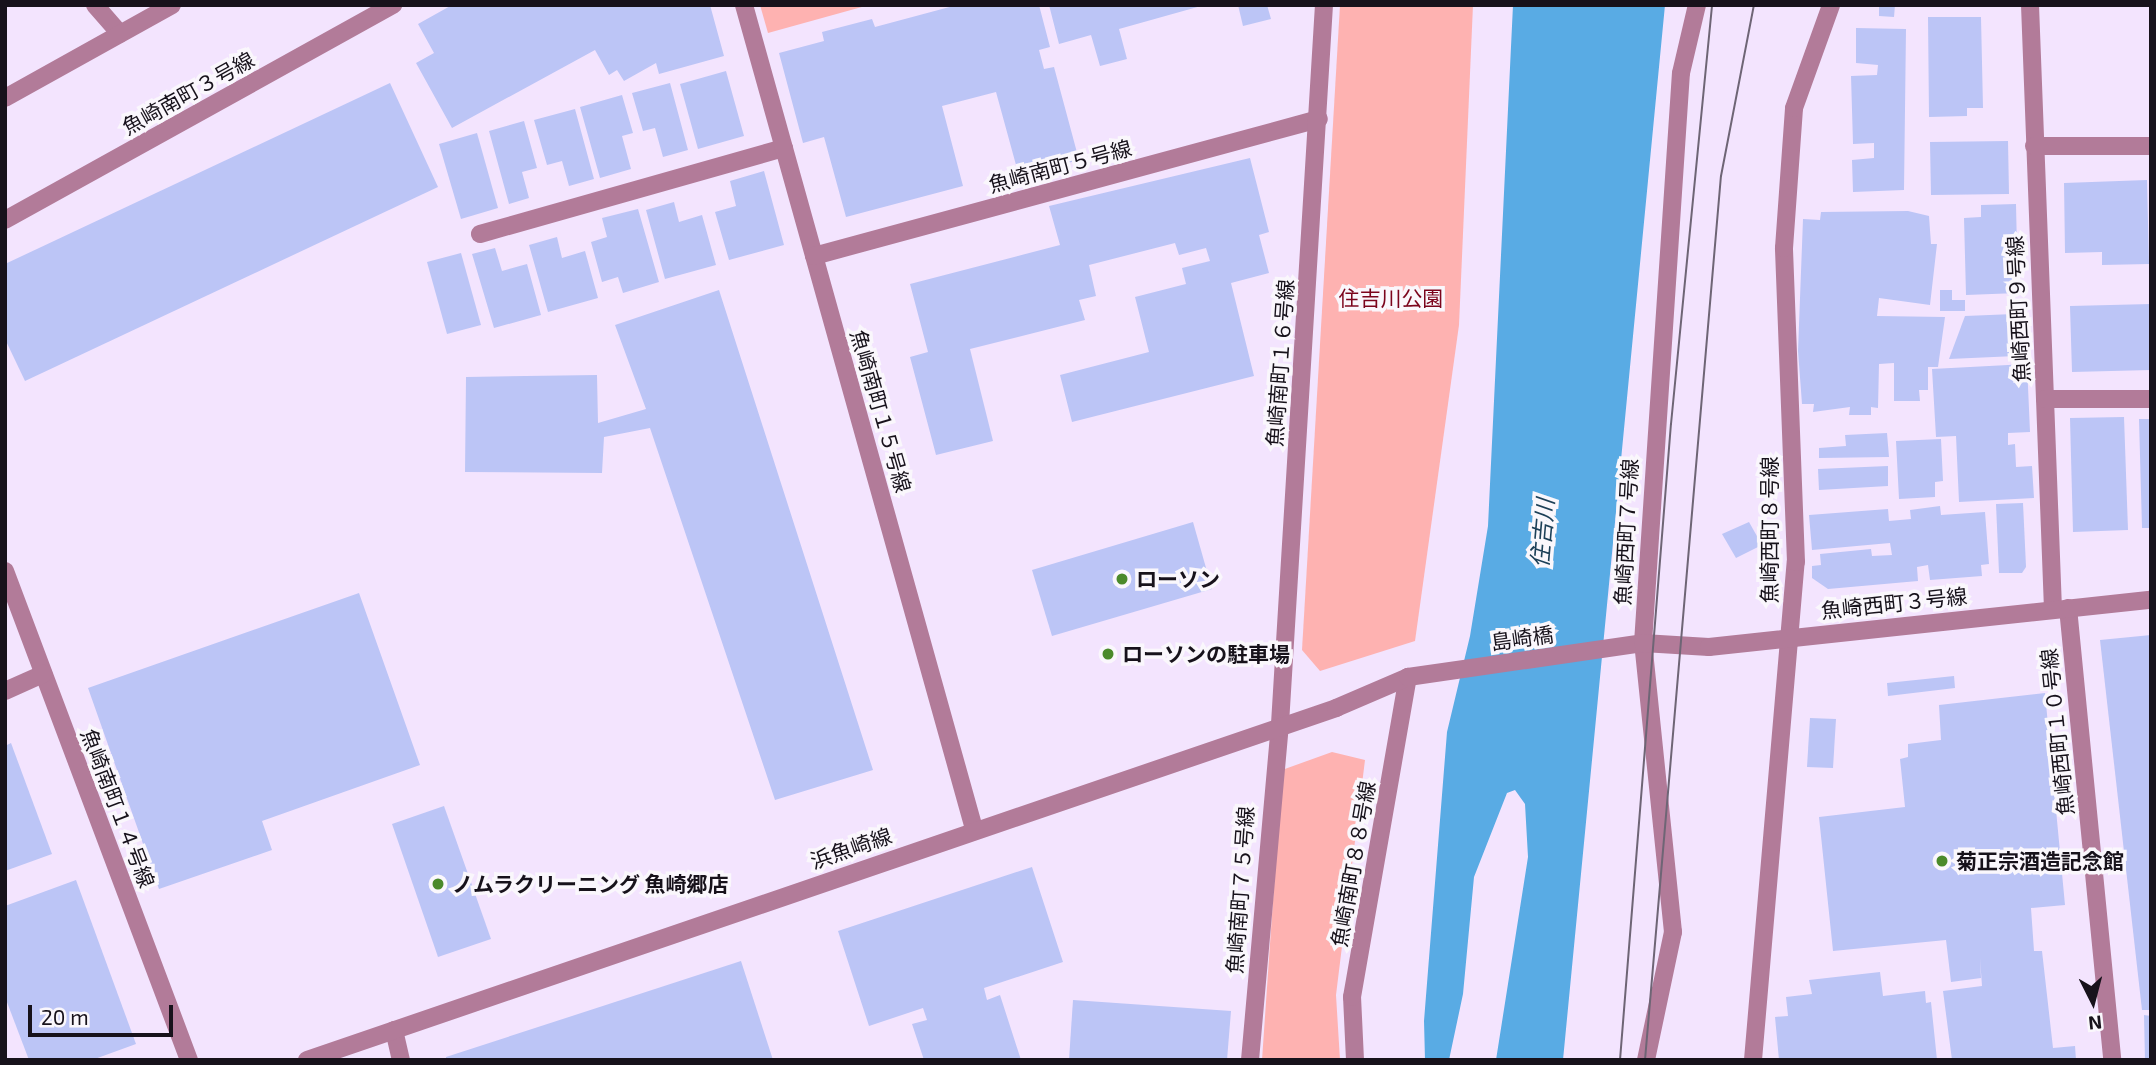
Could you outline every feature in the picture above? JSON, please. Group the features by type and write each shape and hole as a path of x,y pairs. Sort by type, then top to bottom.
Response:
{"street":[{"path":"95,5 120,34"},
{"path":"5,98 172,5"},
{"name":"魚崎南町３号線","path":"5,220 393,5"},
{"name":"魚崎南町１５号線","path":"744,5 974,829"},
{"name":"魚崎南町１６号線","path":"1280,724 1324,5"},
{"name":"魚崎西町７号線","path":"1646,1060 1673,932 1643,643 1681,73 1697,5"},
{"name":"魚崎西町８号線","path":"1753,1060 1796,562 1783,248 1794,108 1830,5"},
{"name":"魚崎西町９号線","path":"2030,5 2045,399 2060,609"},
{"name":"魚崎南町５号線","path":"814,256 1319,119"},
{"path":"2034,146 2151,146"},
{"path":"480,234 784,148"},
{"path":"2045,399 2151,399"},
{"name":"魚崎南町１４号線","path":"5,571 189,1060"},
{"name":"魚崎西町３号線","path":"1643,643 1709,647 1790,636 2151,600"},
{"name":"魚崎西町１０号線","path":"2060,609 2112,1060"},
{"name":"島崎橋","path":"1408,677 1643,643"},
{"path":"5,691 43,674"},
{"name":"浜魚崎線","path":"307,1060 1280,724 1336,708 1408,677"},
{"name":"魚崎南町８８号線","path":"1355,1060 1352,997 1408,677"},
{"name":"魚崎南町７５号線","path":"1250,1060 1280,724"},
{"path":"394,1030 401,1060"}],"green space":[{"path":"760,5 869,5 768,33"},
{"name":"住吉川公園","path":"1340,5 1473,5 1459,325 1415,641 1320,671 1302,650"},
{"path":"1332,752 1365,760 1336,995 1340,1060 1262,1060 1282,770"}],"water":[{"name":"住吉川","path":"1513,5 1665,5 1563,1060 1496,1060 1528,857 1525,804 1515,790 1507,793 1474,877 1463,994 1449,1060 1425,1060 1424,1021 1447,732 1470,636 1488,526"}],"building":[{"path":"452,5 710,5 724,56 659,74 656,63 624,81 617,70 609,75 595,50 452,128 416,63 434,53 418,24"},
{"path":"957,5 1039,5 1050,47 1039,50 1044,69 1054,67 1079,160 1019,176 996,92 942,106 963,186 846,217 824,137 803,143 779,53 824,41 822,32 872,19 875,27"},
{"path":"1049,5 1201,6 1119,29 1127,59 1100,66 1091,35 1059,44"},
{"path":"1238,5 1267,5 1271,19 1243,26"},
{"path":"1879,5 1895,5 1894,17 1879,16"},
{"path":"1928,17 1981,17 1983,108 1967,108 1967,116 1929,117"},
{"path":"1856,28 1906,29 1904,190 1853,192 1852,160 1874,158 1874,143 1853,144 1851,76 1877,75 1878,65 1856,63"},
{"path":"726,71 744,136 698,149 680,84"},
{"path":"390,83 438,187 25,381 5,339 5,264"},
{"path":"670,83 688,150 663,157 655,128 643,131 632,93"},
{"path":"622,95 633,133 622,136 631,169 600,178 580,107"},
{"path":"575,109 594,179 569,186 562,161 547,165 534,120"},
{"path":"524,121 537,168 522,172 529,198 509,204 489,131"},
{"path":"477,133 498,208 461,219 439,144"},
{"path":"2008,141 2009,194 1931,195 1930,142"},
{"path":"1250,158 1269,232 1259,235 1269,273 1231,283 1254,376 1072,422 1060,375 1149,352 1135,297 1186,284 1182,268 1210,261 1206,248 1179,255 1175,243 1089,265 1096,296 1079,300 1085,320 970,349 993,441 936,455 910,357 928,352 910,284 1060,245 1049,206"},
{"path":"764,171 784,245 729,260 715,212 736,206 730,181"},
{"path":"2147,180 2149,264 2102,265 2102,252 2065,253 2064,183"},
{"path":"674,202 679,222 702,215 716,265 665,279 646,210"},
{"path":"2016,204 2018,293 1966,295 1964,218 1981,217 1981,205"},
{"path":"638,209 659,282 623,293 618,277 602,282 591,242 607,237 602,218"},
{"path":"1908,211 1929,216 1931,244 1937,244 1930,305 1879,298 1877,316 1945,317 1938,367 1928,367 1928,390 1919,390 1920,401 1894,401 1894,363 1879,364 1878,408 1871,407 1871,415 1849,415 1850,407 1813,412 1814,404 1802,404 1798,351 1803,219 1820,220 1821,212"},
{"path":"557,237 562,258 585,251 598,298 548,312 529,245"},
{"path":"495,248 502,271 527,264 541,315 494,328 472,254"},
{"path":"461,253 481,325 447,334 427,262"},
{"path":"719,290 873,770 775,800 650,428 604,437 602,473 465,472 466,377 597,375 598,423 646,409 615,325"},
{"path":"1940,290 1952,290 1952,300 1965,300 1965,311 1940,311"},
{"path":"2151,304 2151,370 2072,372 2070,306"},
{"path":"2014,314 2016,356 1949,359 1965,316"},
{"path":"2027,364 2030,432 2008,433 2008,445 2015,444 2016,467 2032,466 2034,498 1959,502 1956,436 1936,437 1932,369"},
{"path":"2124,417 2128,530 2073,532 2070,418"},
{"path":"2139,419 2151,419 2151,528 2142,528"},
{"path":"1887,433 1889,457 1819,458 1819,448 1846,446 1845,435"},
{"path":"1941,439 1943,481 1935,482 1935,497 1899,499 1896,441"},
{"path":"1888,466 1888,486 1819,490 1818,469"},
{"path":"2023,503 2026,567 2022,573 1999,573 1996,504"},
{"path":"1940,506 1941,515 1985,512 1989,564 1981,565 1982,576 1930,580 1928,565 1917,567 1918,581 1828,589 1812,578 1812,566 1821,565 1820,554 1871,549 1872,556 1892,555 1890,543 1812,550 1809,515 1888,509 1889,521 1911,519 1910,510"},
{"name":"ローソン","path":"1193,522 1212,589 1052,636 1032,570"},
{"path":"1749,522 1762,545 1736,558 1722,534"},
{"path":"359,593 420,765 262,821 272,850 159,889 88,688"},
{"path":"2151,635 2151,1010 2142,1010 2100,640"},
{"path":"1954,676 1955,688 1888,696 1887,683"},
{"name":"菊正宗酒造記念館","path":"2045,693 2065,905 2031,908 2034,951 2042,951 2053,1048 2075,1046 2076,1060 1952,1060 1943,991 1982,986 1980,958 1981,978 1951,982 1946,940 1833,951 1819,817 1905,807 1900,759 1908,757 1908,744 1941,740 1939,705"},
{"path":"1810,718 1836,719 1833,768 1807,767"},
{"path":"11,743 52,854 5,871 5,746"},
{"path":"444,806 491,939 438,957 392,824"},
{"path":"1032,867 1063,962 984,988 987,1000 1000,995 1021,1060 924,1060 912,1024 927,1020 923,1008 869,1026 838,931"},
{"path":"76,880 136,1044 92,1060 29,1060 5,997 5,906"},
{"path":"741,961 773,1060 446,1060 446,1057"},
{"path":"1880,972 1883,996 1925,991 1926,1003 1931,1002 1937,1060 1779,1060 1775,1017 1788,1016 1786,997 1812,994 1809,980"},
{"path":"1073,1000 1231,1011 1227,1060 1069,1060"},
{"path":"2144,1015 2151,1016 2151,1060 2145,1060"}],"tram line":[{"path":"1620,1060 1671,424 1712,5"},
{"path":"1645,1060 1721,176 1754,5"}],"place":[{"name":"ローソン","path":"1122,579"},
{"name":"ローソンの駐車場","path":"1108,654"},
{"name":"菊正宗酒造記念館","path":"1942,861"},
{"name":"ノムラクリーニング 魚崎郷店","path":"438,884"}]}
